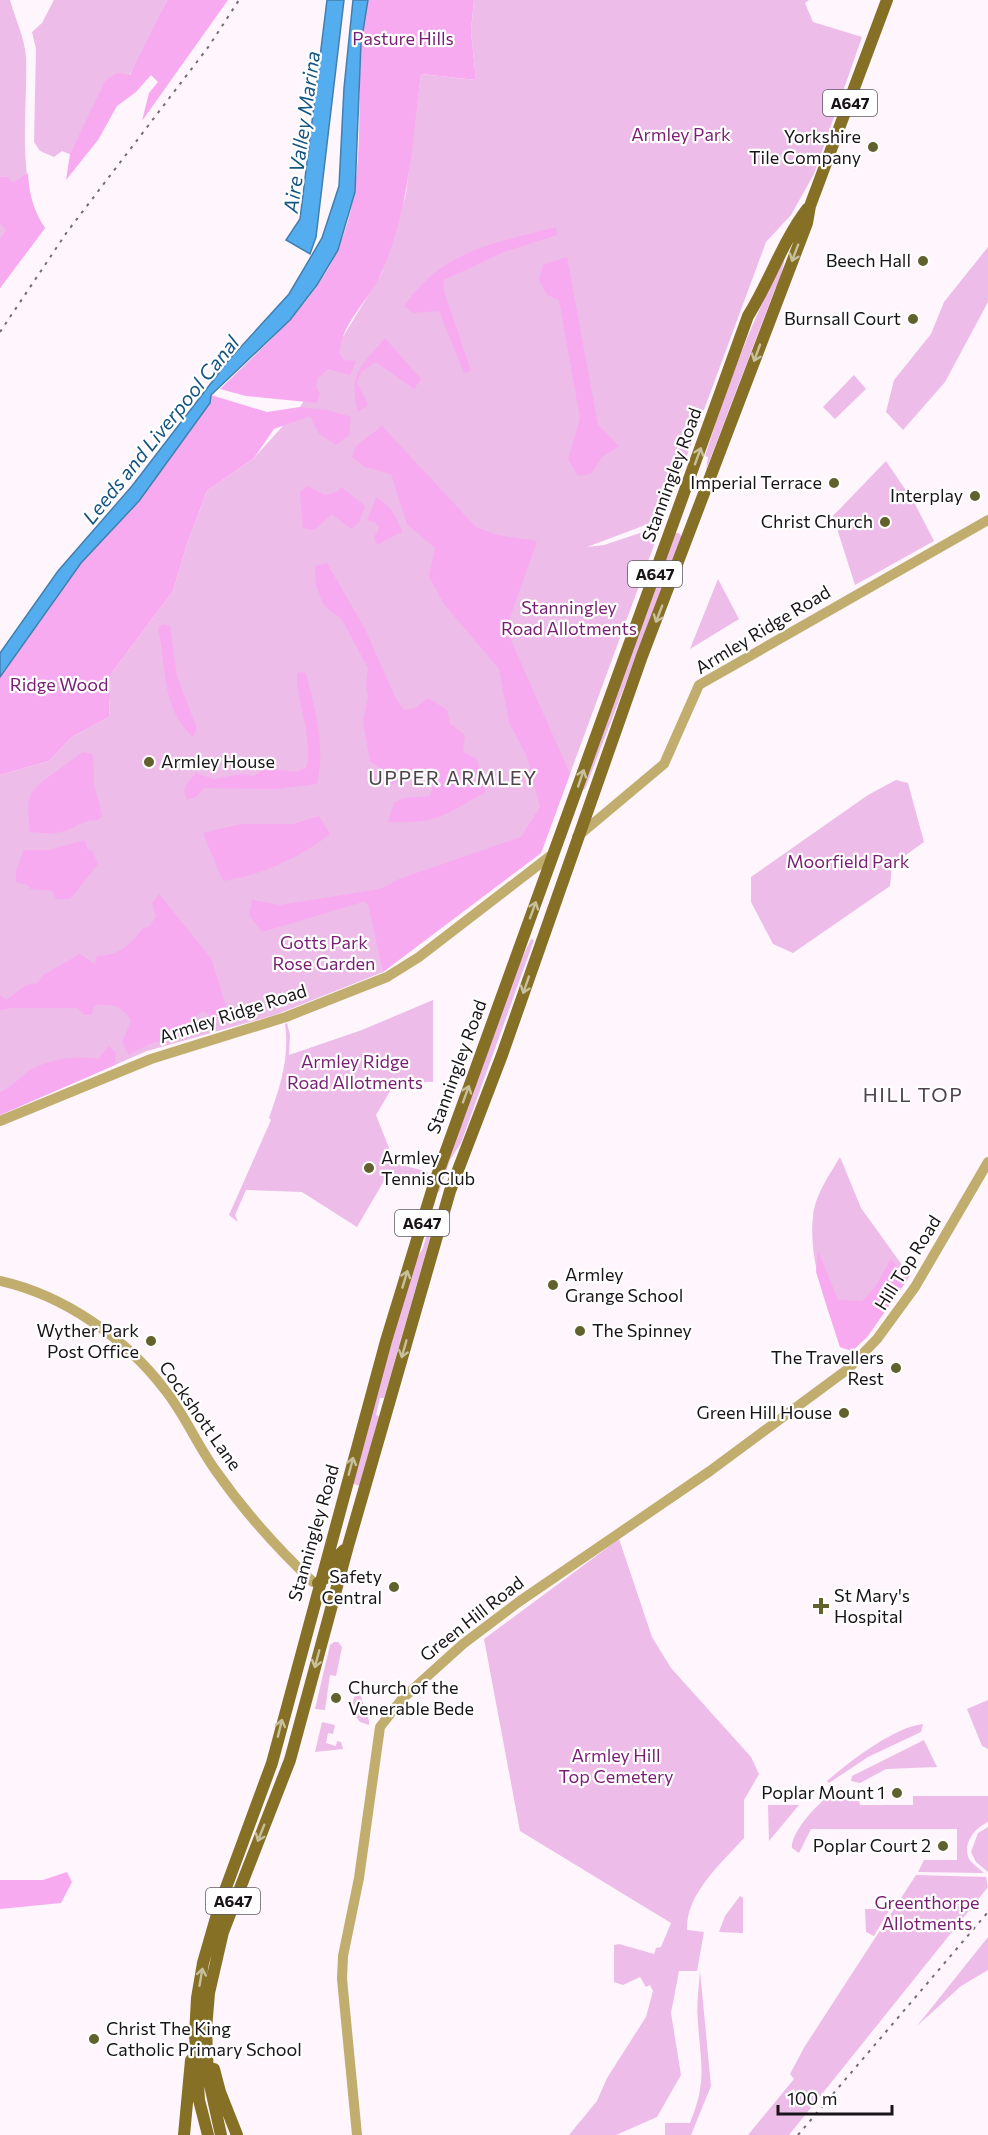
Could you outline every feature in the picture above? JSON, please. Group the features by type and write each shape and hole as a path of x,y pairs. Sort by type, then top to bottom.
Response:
{"main road":[{"name":"Stanningley Road","path":"200,2032 223,1932 290,1760 444,1201 461,1162 585,815 807,222 810,206 887,0"},
{"name":"Stanningley Road","path":"200,2032 197,1998 203,1963 220,1904 268,1774 318,1583 412,1255 510,973 748,316 761,296 792,229 810,206"},
{"path":"680,506 690,506 699,511"},
{"path":"675,520 682,526 693,526"},
{"path":"561,833 585,815"},
{"path":"548,870 557,867 565,859 577,837"},
{"path":"510,973 520,961 529,936 532,934 542,938"},
{"path":"428,1211 437,1212 444,1201"},
{"path":"339,1513 350,1503 360,1504"},
{"path":"332,1603 318,1583 331,1574 336,1558 348,1546"},
{"name":"A647","path":"184,2135 200,2032"},
{"name":"A647","path":"200,2032 199,2100 208,2135"},
{"name":"A647","path":"200,2032 221,2135"},
{"name":"A647","path":"200,2032 237,2135"}],"street":[{"name":"Armley Ridge Road","path":"577,837 664,764 699,685 988,520"},
{"path":"585,815 602,816"},
{"name":"Armley Ridge Road","path":"0,1120 151,1059 286,1017 387,977 419,957 554,853"},
{"name":"Armley Ridge Road","path":"524,878 548,870"},
{"name":"Hill Top Road","path":"844,1373 877,1339 897,1314 988,1162"},
{"name":"Cockshott Lane","path":"0,1281 26,1287 63,1305 98,1326 145,1367 180,1411 216,1472 283,1553 313,1582 318,1583"},
{"name":"Green Hill Road","path":"357,2135 342,1979 343,1956 359,1878 380,1727 402,1699 463,1644 550,1579 710,1471 844,1373"}],"green space":[{"path":"0,0 10,0 25,50 26,169 36,210 45,228 0,288"},
{"path":"54,0 167,0 138,61 79,158 62,151 54,157 40,151 34,142 36,49 32,32 42,23"},
{"path":"167,0 228,0 142,121 149,93 158,82 151,75 136,92 117,106 98,140 66,180 70,154 105,81 117,73 130,75"},
{"name":"Pasture Hills","path":"368,0 474,0 471,31 476,80 421,74 409,174 391,248 377,283 346,330 339,353 344,360 356,361 350,375 328,369 318,378 316,387 320,394 317,403 246,396 220,389 301,307 328,269 338,249 347,225 357,175 361,45"},
{"path":"474,0 809,0 805,3 813,22 862,37 814,174 791,215 766,242 664,518 587,547 604,545 661,526 541,853 383,972 275,1015 147,1051 0,1115 0,775 49,761 72,737 109,717 111,674 173,591 187,544 207,491 254,458 300,407 382,273 406,194 421,74 476,80 471,31"},
{"path":"28,173 32,202 45,228 0,288 0,239 6,230 0,223 0,177 7,177 13,183"},
{"path":"556,227 557,235 504,252 444,280 443,288 471,371 464,373 439,311 413,313 404,306 419,287 453,260 491,244"},
{"path":"988,247 988,302 945,382 903,430 886,412 894,380 931,334 944,302"},
{"path":"567,257 598,425 619,446 602,457 591,474 578,476 568,459 580,418 559,300 547,295 539,280 543,265"},
{"path":"785,257 780,281 706,470 708,457 705,456 731,380 761,305"},
{"path":"385,338 421,379 414,389 376,362 362,371 357,382 368,405 358,412 355,399 356,379 363,364"},
{"path":"854,375 866,389 835,419 823,407"},
{"name":"Ridge Wood","path":"211,395 267,412 300,407 327,410 351,417 349,435 336,445 319,434 310,416 274,429 254,458 207,491 187,544 173,591 111,674 109,717 72,737 49,761 0,775 0,677 81,563 139,501 210,403"},
{"path":"382,426 476,527 497,535 537,541 506,629 570,774 541,853 383,972 368,904 363,902 262,932 249,915 252,900 280,905 380,889 399,879 521,837 540,807 527,757 509,722 499,669 444,604 429,576 435,548 407,524 391,474 365,467 352,457 356,446"},
{"path":"886,461 915,504 934,541 855,585 833,516"},
{"path":"307,486 325,495 337,492 341,487 365,506 359,522 351,529 332,514 314,530 303,528 300,492"},
{"path":"376,498 392,512 402,532 377,545 374,537 379,528 375,522 367,520"},
{"path":"674,533 679,533 682,537 585,789 580,791"},
{"path":"327,563 365,629 396,699 404,710 415,708 428,698 447,710 450,724 465,735 463,752 477,759 486,792 440,816 418,821 388,822 394,803 403,798 430,796 434,785 426,779 413,779 407,769 401,780 392,784 383,779 382,770 370,761 363,722 368,697 366,683 368,668 341,618 324,606 316,586 315,566"},
{"path":"718,579 739,619 690,649"},
{"path":"162,624 170,626 177,677 197,728 193,737 175,714 170,701 158,629"},
{"path":"298,672 306,673 318,728 320,756 317,784 276,789 204,788 196,797 187,800 185,789 196,773 213,779 242,774 254,776 264,768 296,772 306,768 308,743 298,689"},
{"path":"82,752 92,754 95,787 102,816 98,820 61,832 30,832 28,808 31,794 46,779"},
{"name":"Moorfield Park","path":"896,780 908,783 924,842 892,865 890,886 793,953 773,944 751,902 751,877 868,795"},
{"path":"319,816 330,834 318,843 266,870 223,881 203,833 241,824 293,824"},
{"path":"85,840 87,849 93,852 98,864 70,899 56,899 52,891 30,889 28,885 16,882 16,871 24,850 49,850"},
{"path":"159,894 211,958 230,1018 217,1020 203,1011 196,1016 200,1031 149,1044 129,1055 122,1042 131,1021 124,1012 116,1007 95,1005 91,1015 84,1015 77,1008 0,1010 0,995 6,1000 26,985 38,983 43,975 80,954 95,964 97,956 112,954 124,948 143,928 149,927 156,916 152,903"},
{"path":"531,939 534,940 461,1143 450,1160 439,1192 436,1191 510,983"},
{"name":"Armley Ridge Road Allotments","path":"433,1000 433,1082 396,1081 376,1115 395,1163 428,1172 424,1184 388,1174 357,1227 302,1192 246,1190 235,1215 238,1222 229,1215 271,1120 269,1118 285,1060 285,1024 287,1023 290,1035 289,1055 362,1030"},
{"path":"109,1046 116,1053 115,1065 0,1115 0,1092 30,1070 48,1062 65,1059 82,1057 98,1059"},
{"path":"840,1157 861,1208 910,1276 867,1337 852,1351 840,1347 820,1283 813,1250 814,1208"},
{"path":"431,1220 435,1221 384,1398 380,1398 376,1415 379,1416 360,1486 351,1483 415,1261 423,1248"},
{"path":"818,1250 838,1300 862,1301 875,1287 891,1259 907,1280 867,1337 852,1351 840,1347 816,1272"},
{"name":"Armley Hill Top Cemetery","path":"619,1539 652,1637 671,1668 751,1757 759,1774 744,1800 744,1838 706,1880 688,1916 687,1930 704,1932 697,1971 679,1971 671,2013 681,2075 657,2117 616,2135 569,2135 597,2101 607,2078 646,2017 653,1991 650,1985 646,1987 640,1977 623,1985 614,1982 614,1945 619,1944 654,1954 656,1948 661,1947 671,1923 520,1831 484,1639"},
{"path":"338,1642 342,1647 336,1676 330,1675 325,1710 315,1709 330,1645"},
{"path":"359,1691 369,1725 360,1722 351,1710 354,1697"},
{"path":"988,1700 988,1749 982,1746 967,1709"},
{"path":"322,1722 335,1725 333,1734 328,1733 326,1743 336,1746 337,1741 341,1742 343,1749 315,1752"},
{"path":"923,1724 921,1732 868,1757 829,1783 827,1781 859,1755 886,1738"},
{"path":"924,1740 937,1767 886,1769 860,1783 851,1781 852,1776"},
{"path":"841,1787 859,1800 860,1805 913,1805 913,1796 988,1796 988,1822 974,1832 967,1847 969,1859 984,1873 918,1872 924,1860 957,1860 957,1829 811,1829 799,1853 792,1848 802,1823 826,1798"},
{"path":"768,1805 799,1805 769,1841"},
{"path":"988,1827 988,1872 976,1862 971,1852 978,1833"},
{"path":"67,1872 72,1882 61,1903 0,1909 0,1880 43,1880"},
{"name":"Greenthorpe Allotments","path":"916,1875 986,1877 988,1887 789,2135 748,2135 794,2079 790,2074 805,2046"},
{"path":"740,1896 743,1898 743,1933 719,1932 725,1916"},
{"path":"865,1909 890,1909 874,1936 866,1932"},
{"path":"988,1937 988,1970 961,1986 917,2026"},
{"path":"700,1971 711,2086 691,2135 665,2135 665,2123 690,2123 699,2096 702,2073 697,2010"}],"water":[{"path":"327,0 344,0 316,237 310,254 286,240 300,219"},
{"path":"353,0 368,0 361,43 355,192 338,250 317,285 290,320 211,395 210,403 139,501 81,563 0,677 0,653 58,571 132,486 228,361 289,294 322,238 339,186 344,88"}],"railway":[{"path":"0,332 67,232 209,46 239,0"},
{"path":"798,2135 988,1912"}],"place":[{"name":"Yorkshire Tile Company","path":"873,147"},
{"name":"Beech Hall","path":"923,261"},
{"name":"Burnsall Court","path":"913,319"},
{"name":"Imperial Terrace","path":"834,483"},
{"name":"Interplay","path":"975,496"},
{"name":"Christ Church","path":"885,522"},
{"name":"Armley House","path":"149,762"},
{"name":"Armley Tennis Club","path":"369,1168"},
{"name":"Armley Grange School","path":"553,1285"},
{"name":"The Spinney","path":"580,1331"},
{"name":"Wyther Park Post Office","path":"151,1341"},
{"name":"The Travellers Rest","path":"896,1368"},
{"name":"Green Hill House","path":"844,1413"},
{"name":"Safety Central","path":"394,1587"},
{"name":"St Mary's Hospital","path":"821,1606"},
{"name":"Church of the Venerable Bede","path":"336,1698"},
{"name":"Poplar Mount 1","path":"897,1793"},
{"name":"Poplar Court 2","path":"943,1846"},
{"name":"Christ The King Catholic Primary School","path":"94,2039"}],"district":[{"name":"UPPER ARMLEY","path":"453,778"},
{"name":"HILL TOP","path":"913,1095"}],"water label":[{"name":"Aire Valley Marina","path":"302,132"},
{"name":"Leeds and Liverpool Canal","path":"161,430"}],"park label":[{"name":"Armley Park","path":"681,135"},
{"name":"Stanningley Road Allotments","path":"569,618"},
{"name":"Gotts Park Rose Garden","path":"324,953"}]}
